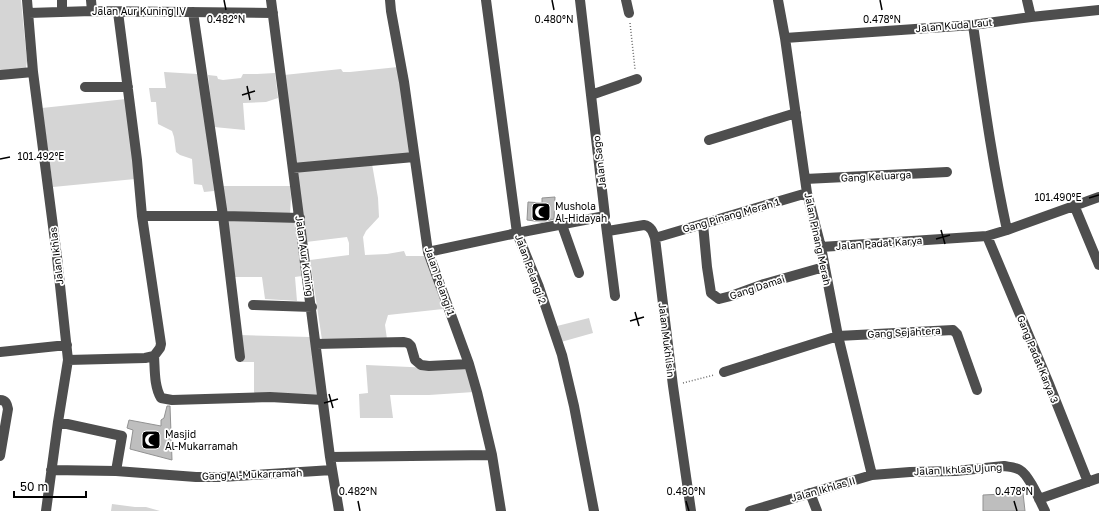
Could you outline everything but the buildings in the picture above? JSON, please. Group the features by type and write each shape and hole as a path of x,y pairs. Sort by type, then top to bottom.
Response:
{"street":[{"name":"Jalan Ikhlas","path":"27,0 33,72 68,360 46,511"},
{"path":"62,0 62,11"},
{"path":"91,0 92,11"},
{"name":"Jalan Aur Kuning","path":"271,0 312,307 330,457 339,511"},
{"name":"Jalan Pelangi 1","path":"390,0 404,82 428,252 469,364 477,392 492,455 501,511"},
{"name":"Jalan Pelangi 2","path":"486,0 518,233 562,355 574,406 594,511"},
{"name":"Jalan Sago","path":"580,0 605,216"},
{"path":"626,0 628,14"},
{"name":"Jalan Pinang Merah","path":"778,0 785,38 807,193 821,248 838,336 872,475"},
{"path":"1028,0 1031,17"},
{"name":"Jalan Kuda Laut","path":"785,38 973,25 1099,10"},
{"name":"Jalan Aur Kuning IV","path":"29,12 92,11 273,13"},
{"path":"118,12 137,160 142,216 161,344 154,356 154,371 157,391 161,398 172,400 270,397 323,400"},
{"path":"194,12 223,216 240,357"},
{"path":"973,25 988,133 1007,230"},
{"path":"0,75 33,72"},
{"path":"591,95 637,79"},
{"path":"85,87 128,86"},
{"path":"709,140 796,113"},
{"path":"293,168 414,157"},
{"name":"Gang Keluarga","path":"805,179 947,172"},
{"name":"Gang Pinang Merah 1","path":"655,238 807,193"},
{"name":"Jalan Padat Karya","path":"821,248 987,236 1099,197"},
{"path":"1074,205 1099,265"},
{"path":"142,216 300,218"},
{"path":"428,252 605,216 615,296"},
{"name":"Gang Damai","path":"703,224 711,293 719,299 764,284 824,267"},
{"path":"562,225 579,273"},
{"path":"608,231 644,225 650,228 655,238"},
{"name":"Gang Padat Karya 3","path":"987,236 1088,482"},
{"name":"Jalan Mukhlisin","path":"655,238 673,386 691,511"},
{"path":"252,305 312,307"},
{"name":"Gang Sejahtera","path":"838,336 953,330 957,334 977,390"},
{"path":"724,372 838,336"},
{"path":"316,344 404,342 411,346 415,360 422,365 469,364"},
{"path":"0,352 67,345"},
{"path":"68,360 145,358 154,356"},
{"path":"0,456 8,409 3,402"},
{"path":"58,422 122,436 116,471"},
{"path":"330,457 492,455"},
{"name":"Jalan Ikhlas Ujung","path":"872,475 956,471 1004,466 1010,467 1020,470 1025,474 1045,511"},
{"name":"Gang Al-Mukarramah","path":"51,470 116,471 196,477 222,477 332,470"},
{"name":"Jalan Ikhlas II","path":"750,511 872,475"},
{"path":"1039,499 1099,478"},
{"path":"810,493 817,511"}],"path":[{"path":"628,14 637,79"},
{"path":"673,386 724,372"}],"shaded area":[{"path":"0,0 21,0 27,61 26,68 0,72"},
{"path":"398,67 410,153 297,165 284,75 341,69 343,72 350,72"},
{"path":"164,72 197,74 201,91 214,191 204,192 202,185 194,184 192,159 176,152 172,131 158,124 156,102 151,102 149,88 166,88"},
{"path":"275,73 278,98 266,102 243,103 245,130 214,127 208,75 217,76 218,79 223,80 241,78 243,74"},
{"path":"126,99 135,179 53,187 42,108"},
{"path":"372,164 378,198 379,217 366,231 363,237 365,255 387,254 404,251 406,256 424,256 436,283 443,309 388,315 385,325 387,339 322,340 310,260 349,255 349,243 347,237 306,242 297,172"},
{"path":"221,186 290,186 290,214 224,214"},
{"path":"225,221 294,221 302,276 295,277 297,301 265,299 262,277 233,277"},
{"path":"589,318 593,333 561,342 557,326"},
{"path":"239,335 310,337 319,396 254,395 254,362 242,362"},
{"path":"366,365 466,368 474,392 429,395 390,395 393,418 360,418 359,394 368,393"},
{"path":"112,504 146,507 160,511 111,511"}],"place":[{"name":"Mushola Al-Hidayah","path":"541,212"},
{"name":"Masjid Al-Mukarramah","path":"151,440"}]}
